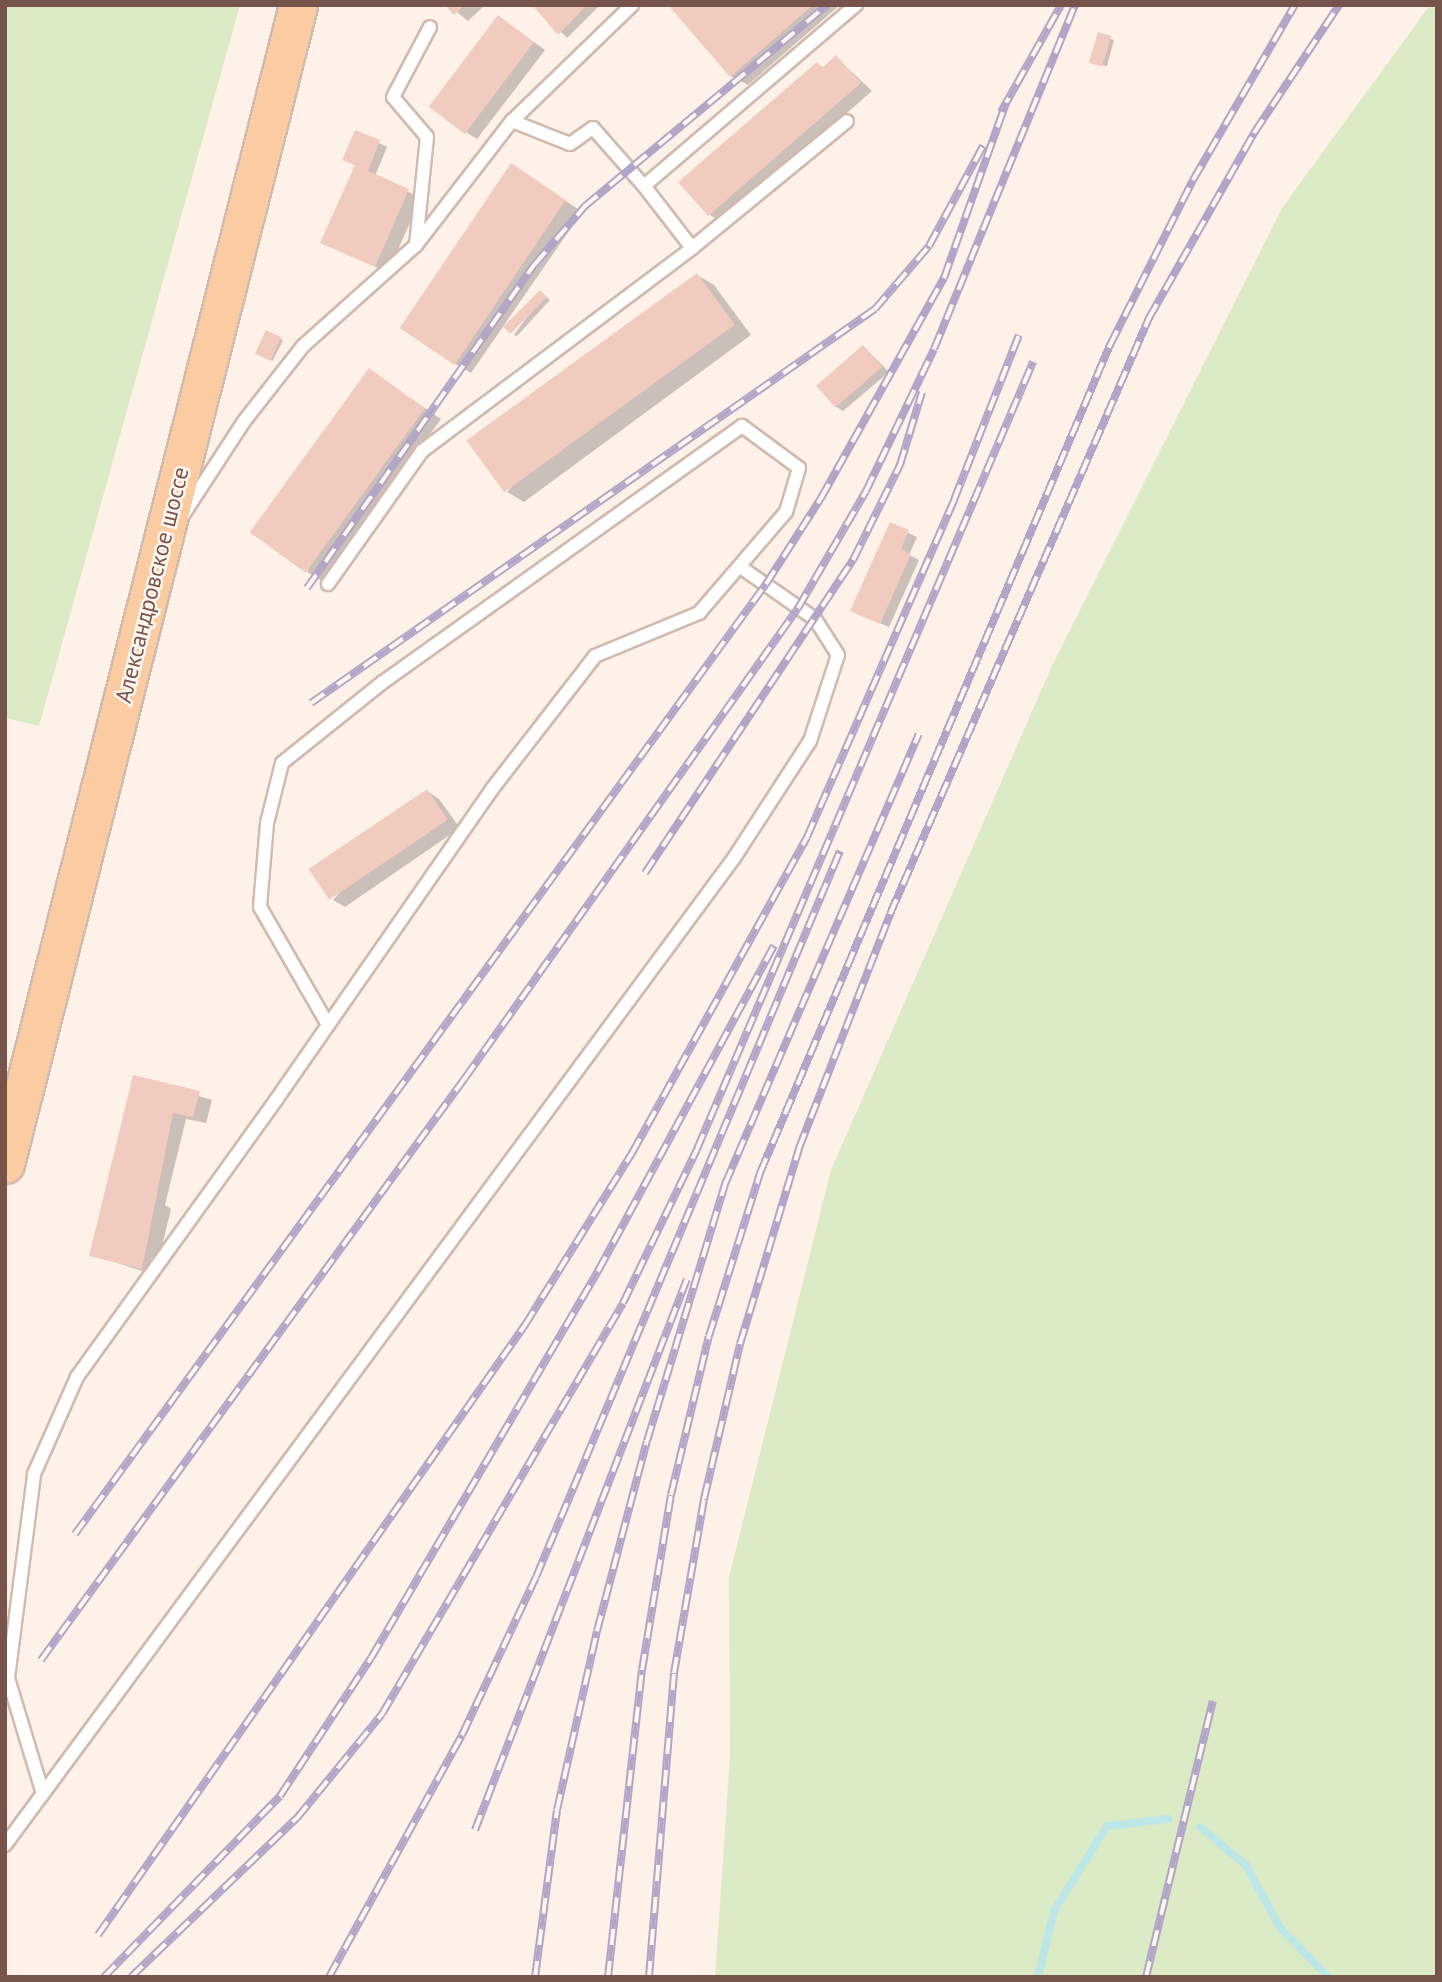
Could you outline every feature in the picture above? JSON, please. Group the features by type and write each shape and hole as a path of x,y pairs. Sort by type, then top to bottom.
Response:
{"main road":[{"name":"Александровское шоссе","path":"5,1164 298,5"}],"lane":[{"path":"162,548 245,420 303,346 416,245 512,121 632,5"},
{"path":"644,186 856,5"},
{"path":"416,245 427,137 393,97 430,27"},
{"path":"512,121 570,144 593,128 644,186 692,248"},
{"path":"328,584 422,451 692,248 847,121"},
{"path":"43,1794 8,1678 34,1474 77,1377 328,1025 492,789 595,656 699,613 743,568 786,512 799,468 742,426 383,682 282,763 268,822 260,907 328,1025"},
{"path":"5,1845 717,880 810,741 838,655 816,619 743,568"}],"green space":[{"path":"5,5 240,5 39,726 5,718"},
{"path":"1430,5 1437,5 1437,1977 715,1977 730,1756 729,1577 831,1170 1052,666 1282,208"}],"building":[{"path":"445,5 465,5 454,15"},
{"path":"532,5 587,5 558,35"},
{"path":"668,5 813,5 730,77"},
{"path":"498,15 534,42 465,134 429,107"},
{"path":"1098,32 1111,36 1102,67 1089,63"},
{"path":"836,55 861,83 708,216 678,182 817,62 822,68"},
{"path":"355,130 380,140 368,171 409,189 375,267 320,243 355,165 342,160"},
{"path":"511,163 566,200 454,365 400,328"},
{"path":"697,273 735,325 504,492 466,441"},
{"path":"540,290 547,297 510,334 503,327"},
{"path":"266,330 281,337 270,361 255,354"},
{"path":"863,345 882,367 835,408 816,386"},
{"path":"369,368 425,409 306,573 250,532"},
{"path":"890,522 909,530 901,549 911,554 880,624 850,611"},
{"path":"427,789 448,820 329,900 308,869"},
{"path":"133,1075 200,1091 193,1117 173,1113 142,1269 89,1256"}],"waterway":[{"path":"1038,1977 1054,1911 1107,1826 1169,1819"},
{"path":"1200,1827 1246,1865 1280,1928 1328,1977"}],"railway":[{"path":"307,588 535,264 585,206 827,5"},
{"path":"1001,112 1061,5"},
{"path":"41,1660 465,1078 798,608 866,491 934,349 1075,5"},
{"path":"608,1977 642,1670 671,1495 709,1336 760,1173 1110,345 1193,180 1295,5"},
{"path":"649,1977 674,1673 704,1499 740,1344 799,1148 890,914 1149,318 1254,133 1339,5"},
{"path":"75,1534 766,584 821,498 944,278 1006,103"},
{"path":"311,703 875,309 929,246 983,146"},
{"path":"98,1935 525,1325 632,1153 807,837 954,500 1019,335"},
{"path":"131,1977 297,1818 382,1714 623,1303 697,1149 1033,362"},
{"path":"645,873 853,560 900,465 922,392"},
{"path":"535,1977 557,1810 597,1631 647,1441 725,1184 919,734"},
{"path":"329,1977 462,1735 536,1577 840,851"},
{"path":"104,1977 280,1796 371,1658 598,1271 774,946"},
{"path":"475,1830 687,1279"},
{"path":"1146,1977 1213,1701"}]}
